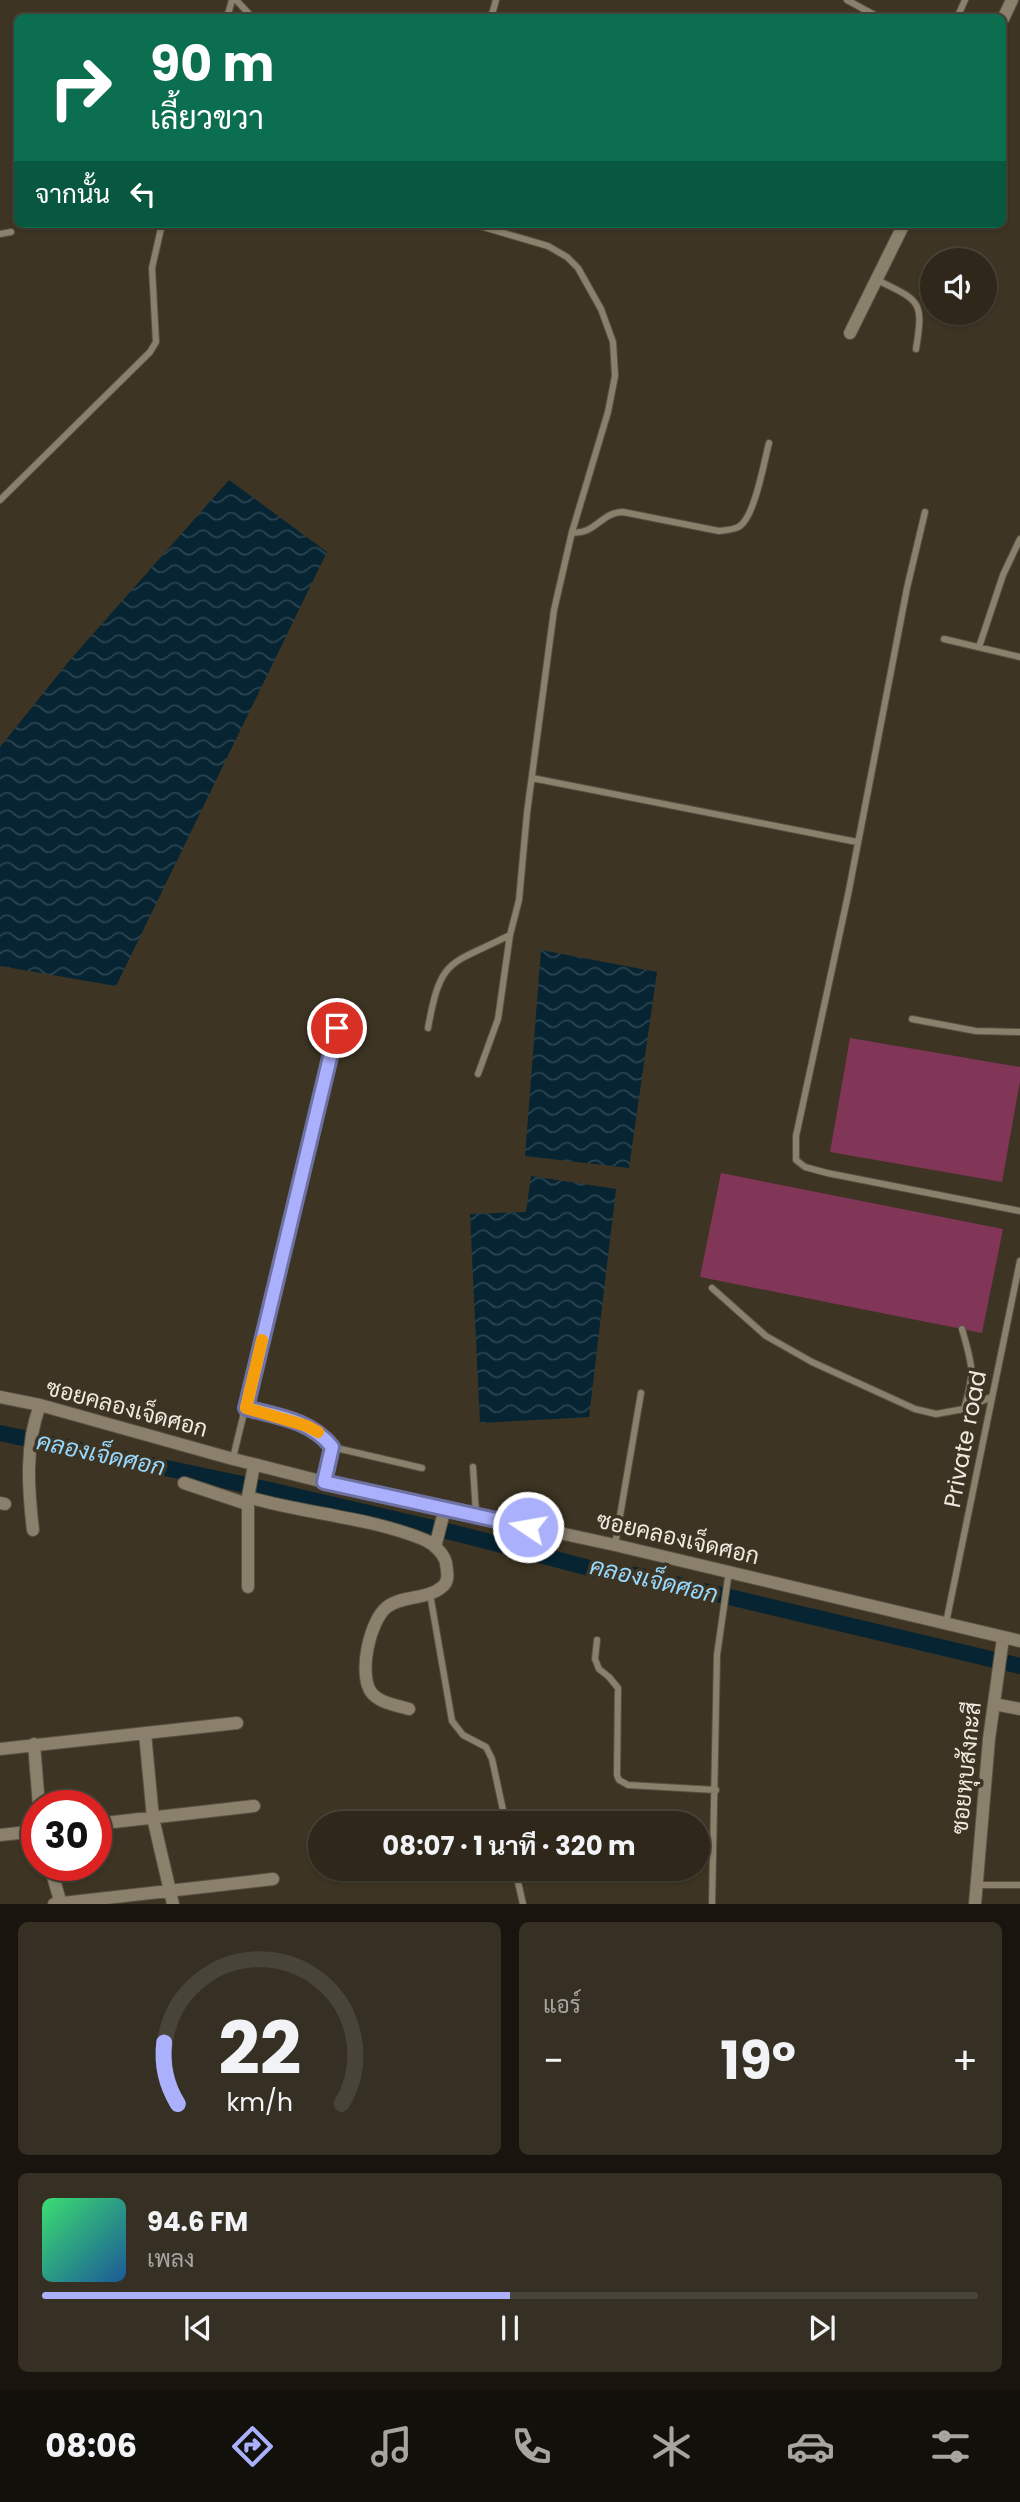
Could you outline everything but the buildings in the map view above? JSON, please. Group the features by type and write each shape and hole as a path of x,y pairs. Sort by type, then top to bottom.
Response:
{"street":[{"path":"850,333 902,228"},
{"name":"ซอยคลองเจ็ดศอก","path":"0,1397 40,1405 324,1482 729,1571 946,1625 1002,1643 1020,1641"},
{"path":"33,1530 29,1464 34,1421 40,1405"},
{"path":"248,1587 248,1493 254,1465"},
{"path":"184,1482 248,1493 298,1510 364,1522 437,1542"},
{"path":"409,1709 383,1702 370,1691 366,1675 368,1638 377,1618 388,1605 430,1594 444,1587 448,1578 445,1556 437,1542 445,1509"},
{"name":"ซอยหุบสังกะสี","path":"975,1903 980,1826 1002,1643"},
{"path":"993,1704 1020,1709"},
{"path":"0,1749 237,1723"},
{"path":"145,1733 153,1818 172,1897"},
{"path":"34,1744 38,1790"},
{"path":"112,1822 254,1806"},
{"path":"0,1835 21,1832"},
{"path":"54,1903 172,1897 273,1879"},
{"path":"54,1881 61,1903"}],"lane":[{"path":"234,0 249,14"},
{"path":"847,0 873,14"},
{"path":"0,500 150,352 156,342 152,268 161,228"},
{"path":"478,1074 498,1019 510,935 519,900 554,610 572,532 608,412 615,376 613,342 601,309 578,268 567,257 548,246 487,228"},
{"path":"0,234 10,232"},
{"path":"877,280 908,295 918,304 921,317 916,349"},
{"path":"572,532 589,531 614,512 719,531 742,525 751,507 769,443"},
{"path":"925,512 907,588 796,1136 796,1160 805,1167 827,1174 1020,1211"},
{"path":"979,647 1003,575 1020,539"},
{"path":"944,639 1020,657"},
{"path":"532,778 857,842"},
{"path":"428,1028 435,991 443,973 454,961 510,935"},
{"path":"912,1019 976,1031 1020,1032"},
{"path":"233,1459 337,1028"},
{"name":"Private road","path":"946,1625 1020,1261"},
{"path":"712,1289 766,1336 812,1363 915,1409 936,1414 964,1409 991,1397"},
{"path":"962,1329 973,1367 973,1380 964,1409"},
{"path":"615,1545 640,1393"},
{"path":"246,1408 307,1426 317,1431 332,1447 422,1468"},
{"path":"324,1482 332,1447"},
{"path":"473,1467 476,1516"},
{"path":"712,1903 717,1655 729,1571"},
{"path":"430,1594 453,1721 463,1735 486,1747 492,1759 503,1811"},
{"path":"597,1640 595,1660 598,1669 609,1677 618,1689 619,1780 628,1785 716,1790"},
{"path":"518,1881 523,1903"},
{"path":"977,1885 1020,1885"}],"water":[{"path":"229,480 327,552 116,986 0,966 0,747 70,660"},
{"path":"541,950 657,972 629,1168 525,1156"},
{"path":"531,1176 616,1189 589,1417 480,1423 470,1214 526,1212"}],"waterway":[{"name":"คลองเจ็ดศอก","path":"0,1433 270,1490 463,1535 597,1570 641,1576 1020,1666"}],"slow traffic":[{"path":"262,1340 246,1408 307,1426 318,1432"}],"route":[{"path":"337,1028 246,1408 307,1426 325,1438 332,1447 324,1482 528,1527"}]}
